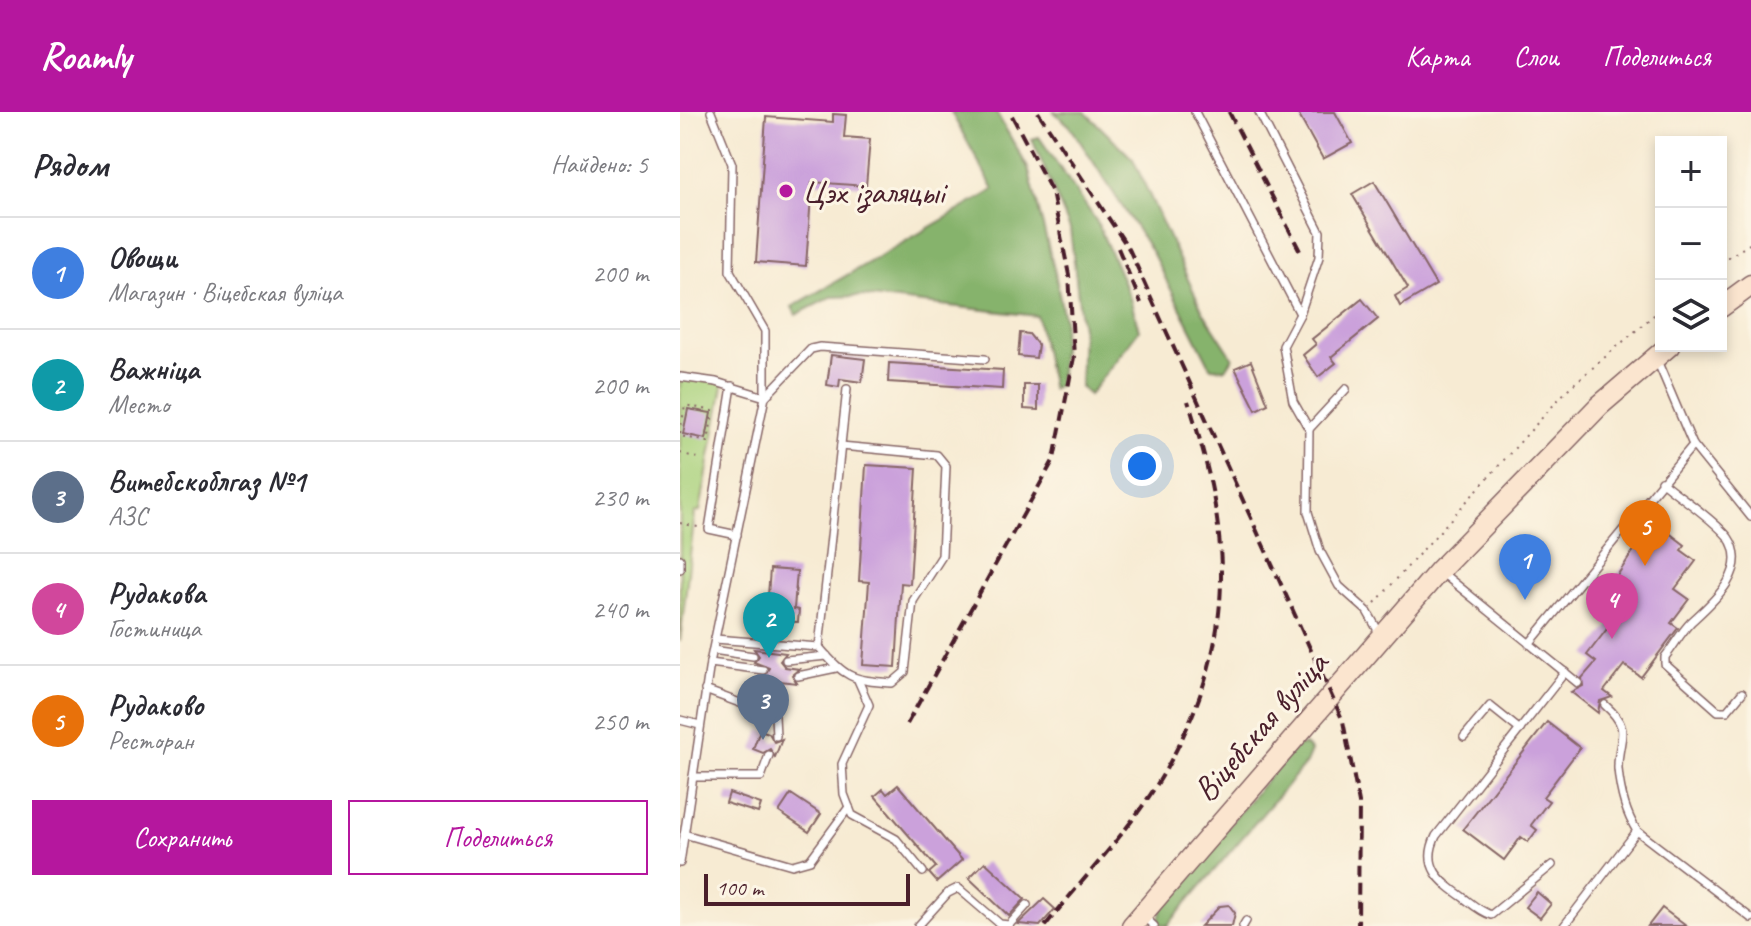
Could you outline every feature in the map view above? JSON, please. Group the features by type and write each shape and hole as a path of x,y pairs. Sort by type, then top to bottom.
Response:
{"main road":[{"path":"1727,303 1751,285"},
{"name":"Віцебская вуліца","path":"1142,922 1439,571 1599,406 1661,352"}],"lane":[{"path":"680,863 705,690 765,397 765,331 730,271 732,164 711,112"},
{"path":"1195,112 1300,314"},
{"path":"1259,112 1320,232 1319,257 1300,314 1283,346 1293,401 1309,429 1308,512 1320,551 1339,586 1367,611 1381,636"},
{"path":"765,397 811,349 820,347 985,359"},
{"path":"1662,352 1693,445 1751,517"},
{"path":"680,377 732,386 765,397"},
{"path":"732,386 709,529 737,535"},
{"path":"819,647 847,389"},
{"path":"1309,429 1346,389"},
{"path":"1529,644 1693,445"},
{"path":"715,639 819,647 836,668 858,680 892,683 905,672 913,601 942,556 946,466 937,455 841,446"},
{"path":"1661,481 1728,537 1736,551 1737,565 1728,588 1690,623 1665,657 1665,664 1718,711 1727,711 1742,693"},
{"path":"680,559 680,569"},
{"path":"1439,571 1578,683"},
{"path":"713,650 753,656"},
{"path":"786,660 827,656"},
{"path":"710,663 763,670"},
{"path":"798,676 836,668"},
{"path":"1552,865 1491,915 1437,878 1430,864 1430,849 1436,836 1565,672"},
{"path":"858,680 869,705 842,764 844,794 852,815 896,839 923,872"},
{"path":"705,690 775,716 776,736"},
{"path":"1605,705 1618,716 1624,732 1618,768 1628,816 1637,831 1751,918"},
{"path":"1464,737 1490,706 1520,730"},
{"path":"680,720 700,725"},
{"path":"693,777 761,777 769,755"},
{"path":"684,834 792,865 810,860 849,807"},
{"path":"1564,926 1637,831"},
{"path":"918,926 948,893 958,888 1000,924 1009,925 1027,905"}],"path":[{"path":"1727,258 1751,243"},
{"path":"1367,611 1568,389 1655,314"},
{"path":"680,407 685,407 713,411 708,442 680,435 685,407"},
{"path":"680,453 698,458"},
{"path":"680,523 709,529"}],"green space":[{"path":"951,112 996,112 1028,168 1064,319 1059,385 1052,389 1037,316 862,296 831,297 796,315 792,307 994,190"},
{"path":"1054,112 1085,112 1133,159 1202,310 1233,358 1226,369 1211,368 1153,254 1070,126"},
{"path":"1039,137 1097,222 1129,295 1139,330 1089,395 1080,387 1082,329 1070,229 1032,139"},
{"path":"680,374 724,380 700,511 695,512 680,642"},
{"path":"1305,745 1311,751 1306,763 1167,926 1158,923 1164,902 1295,746"}],"building":[{"path":"1297,112 1335,112 1352,143 1323,159"},
{"name":"Цэх ізаляцыі","path":"833,114 846,115 844,137 870,139 866,186 812,182 806,266 756,262 766,117 833,122"},
{"path":"1374,181 1436,285 1400,306 1395,296 1408,288 1352,194"},
{"path":"1362,299 1378,319 1331,357 1336,363 1318,377 1303,355 1316,344 1312,339"},
{"path":"1020,333 1029,334 1038,345 1036,358 1018,356"},
{"path":"831,355 865,359 862,382 840,379 839,387 827,385"},
{"path":"1251,361 1268,404 1256,410 1235,368"},
{"path":"889,363 1003,370 1002,389 888,382"},
{"path":"1024,385 1038,385 1038,410 1024,409"},
{"path":"688,409 711,413 706,439 683,434"},
{"path":"866,465 917,468 910,584 901,583 896,667 863,665 869,582 859,581"},
{"path":"1660,526 1685,545 1681,550 1696,561 1675,589 1689,599 1671,623 1678,628 1641,677 1624,665 1604,691 1612,697 1600,701 1598,713 1571,692 1583,686 1582,678 1596,662 1587,655 1620,612 1606,602 1605,594 1648,529"},
{"path":"770,569 797,571 794,609 799,610 798,622 776,621 777,609 767,609"},
{"path":"754,649 786,653 780,661 785,667 799,669 792,675 797,683 762,679 769,668 754,662 759,656"},
{"path":"1547,722 1580,748 1543,797 1549,801 1531,825 1537,830 1528,842 1521,837 1504,860 1463,829"},
{"path":"760,730 769,733 774,742 782,739 775,757 770,749 763,753 753,749"},
{"path":"898,785 962,860 937,882 929,873 936,867 875,796 883,789 887,794"},
{"path":"729,793 761,804 758,813 726,803"},
{"path":"791,794 821,814 809,832 779,812"},
{"path":"985,862 1025,899 1009,916 969,878"},
{"path":"1537,892 1551,904 1540,918 1525,907"},
{"path":"1044,899 1055,909 1040,926 1018,924"},
{"path":"1229,905 1235,913 1232,926 1201,926 1220,906"},
{"path":"1662,908 1686,926 1648,926"}],"railway":[{"path":"907,724 1054,459 1074,357 1069,275 1052,192 1010,112"},
{"path":"1038,112 1129,249 1343,721 1359,803 1358,926"},
{"path":"1229,112 1301,253"},
{"path":"1118,248 1141,303"},
{"path":"1045,926 1124,831 1152,792 1189,723 1206,678 1221,589 1220,544 1214,499 1188,401"}],"place":[{"name":"Цэх ізаляцыі","path":"786,191"},
{"name":"Рудаково","path":"1645,566"},
{"name":"Овощи","path":"1525,600"},
{"name":"Рудакова","path":"1612,639"},
{"name":"Важніца","path":"769,658"},
{"name":"Витебскоблгаз №1","path":"763,740"}]}
